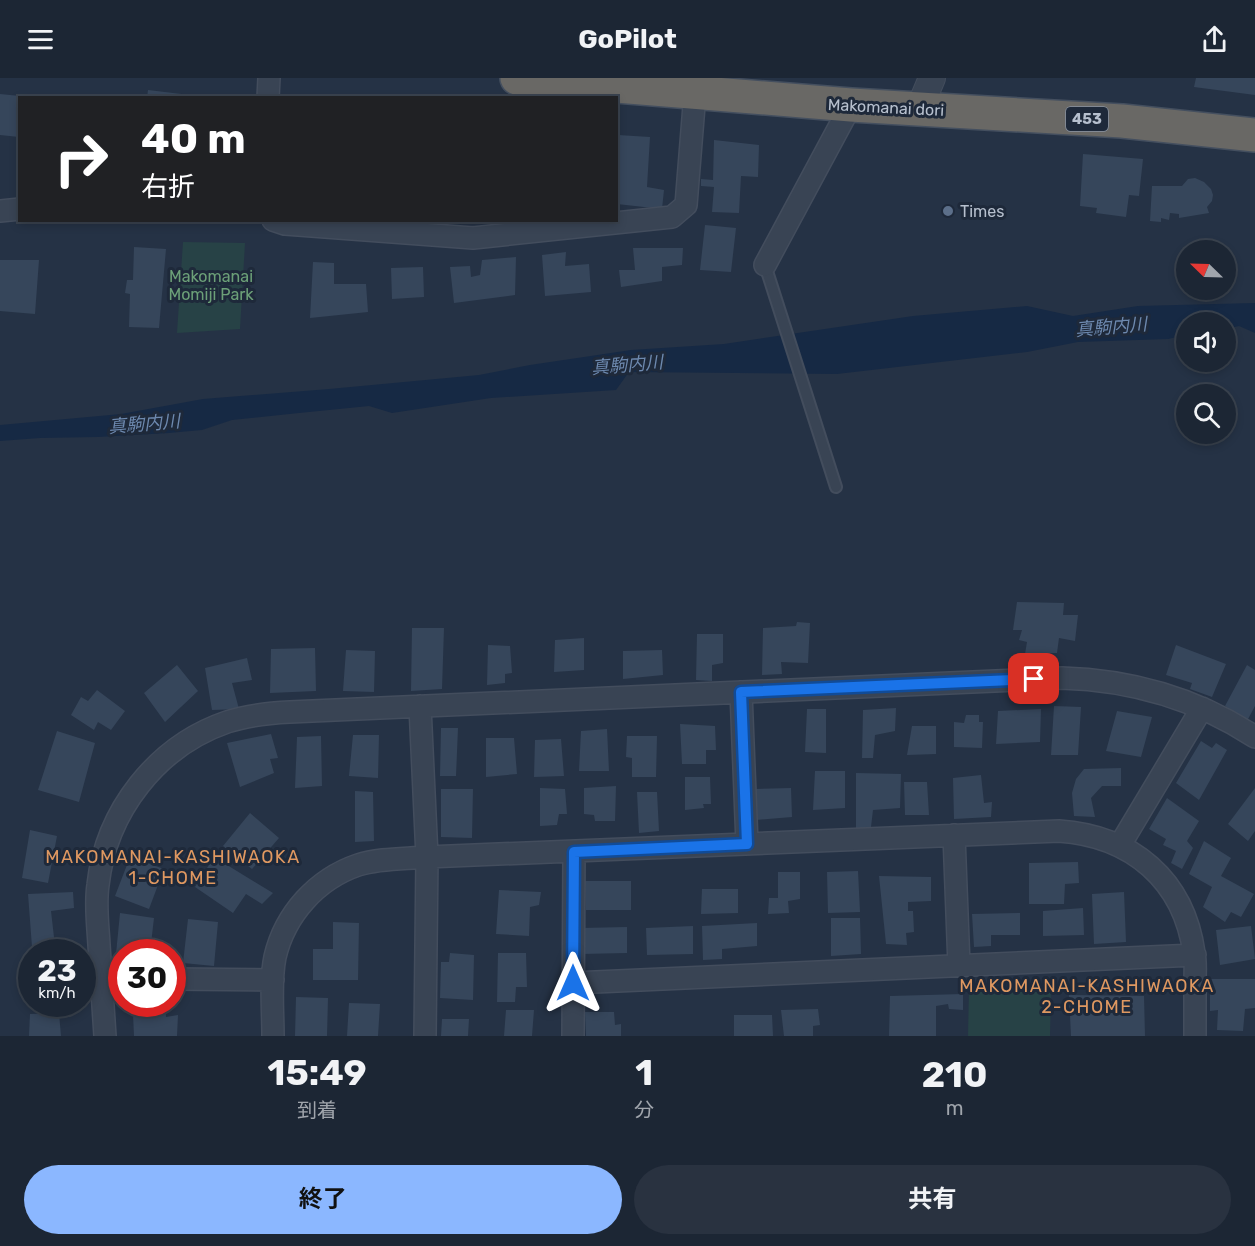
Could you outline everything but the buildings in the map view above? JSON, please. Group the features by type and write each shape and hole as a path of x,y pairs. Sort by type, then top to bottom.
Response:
{"highway":[{"name":"Makomanai dori","path":"517,78 851,105 1122,121 1255,135"}],"street":[{"path":"268,96 269,78"},
{"path":"919,109 933,78"},
{"path":"279,222 473,238 672,217 686,205 695,93"},
{"path":"765,265 851,105"},
{"path":"0,211 18,209"},
{"path":"108,959 97,907 98,885 108,839 127,800 147,775 169,754 186,742 207,730 248,716 266,713 420,706 1034,679 1086,679 1120,683 1154,691 1202,708 1255,737"},
{"path":"741,692 747,844"},
{"path":"420,706 427,857 425,1036"},
{"path":"1119,845 1202,708"},
{"path":"273,1036 275,958 283,935 300,906 320,885 359,865 380,860 427,857 1059,831 1088,835 1119,845 1154,870 1167,885 1182,908 1191,931 1195,956 1196,1036"},
{"path":"954,835 959,966"},
{"path":"573,1036 574,852"},
{"path":"573,983 1195,956"},
{"path":"186,979 273,980"},
{"path":"105,1036 108,1011"}],"lane":[{"path":"765,265 836,487"}],"green space":[{"name":"Makomanai Momiji Park","path":"183,242 245,243 240,329 177,333"},
{"path":"1051,988 1050,1036 968,1036 969,989"}],"water":[{"name":"真駒内川","path":"1255,303 1255,333 1236,327 1236,312 1176,312 1176,337 1168,339 1078,342 1027,352 837,374 629,372 616,390 491,398 392,413 369,406 232,420 202,430 169,433 0,441 0,425 121,414 203,399 479,375 631,350 724,344 913,316 1027,306 1073,316 1138,306"}],"place":[{"name":"Times","path":"948,211"}],"district":[{"name":"MAKOMANAI-KASHIWAOKA 1-CHOME","path":"173,867"},
{"name":"MAKOMANAI-KASHIWAOKA 2-CHOME","path":"1087,996"}],"route":[{"path":"573,983 574,852 747,844 741,692 1034,679"}]}
